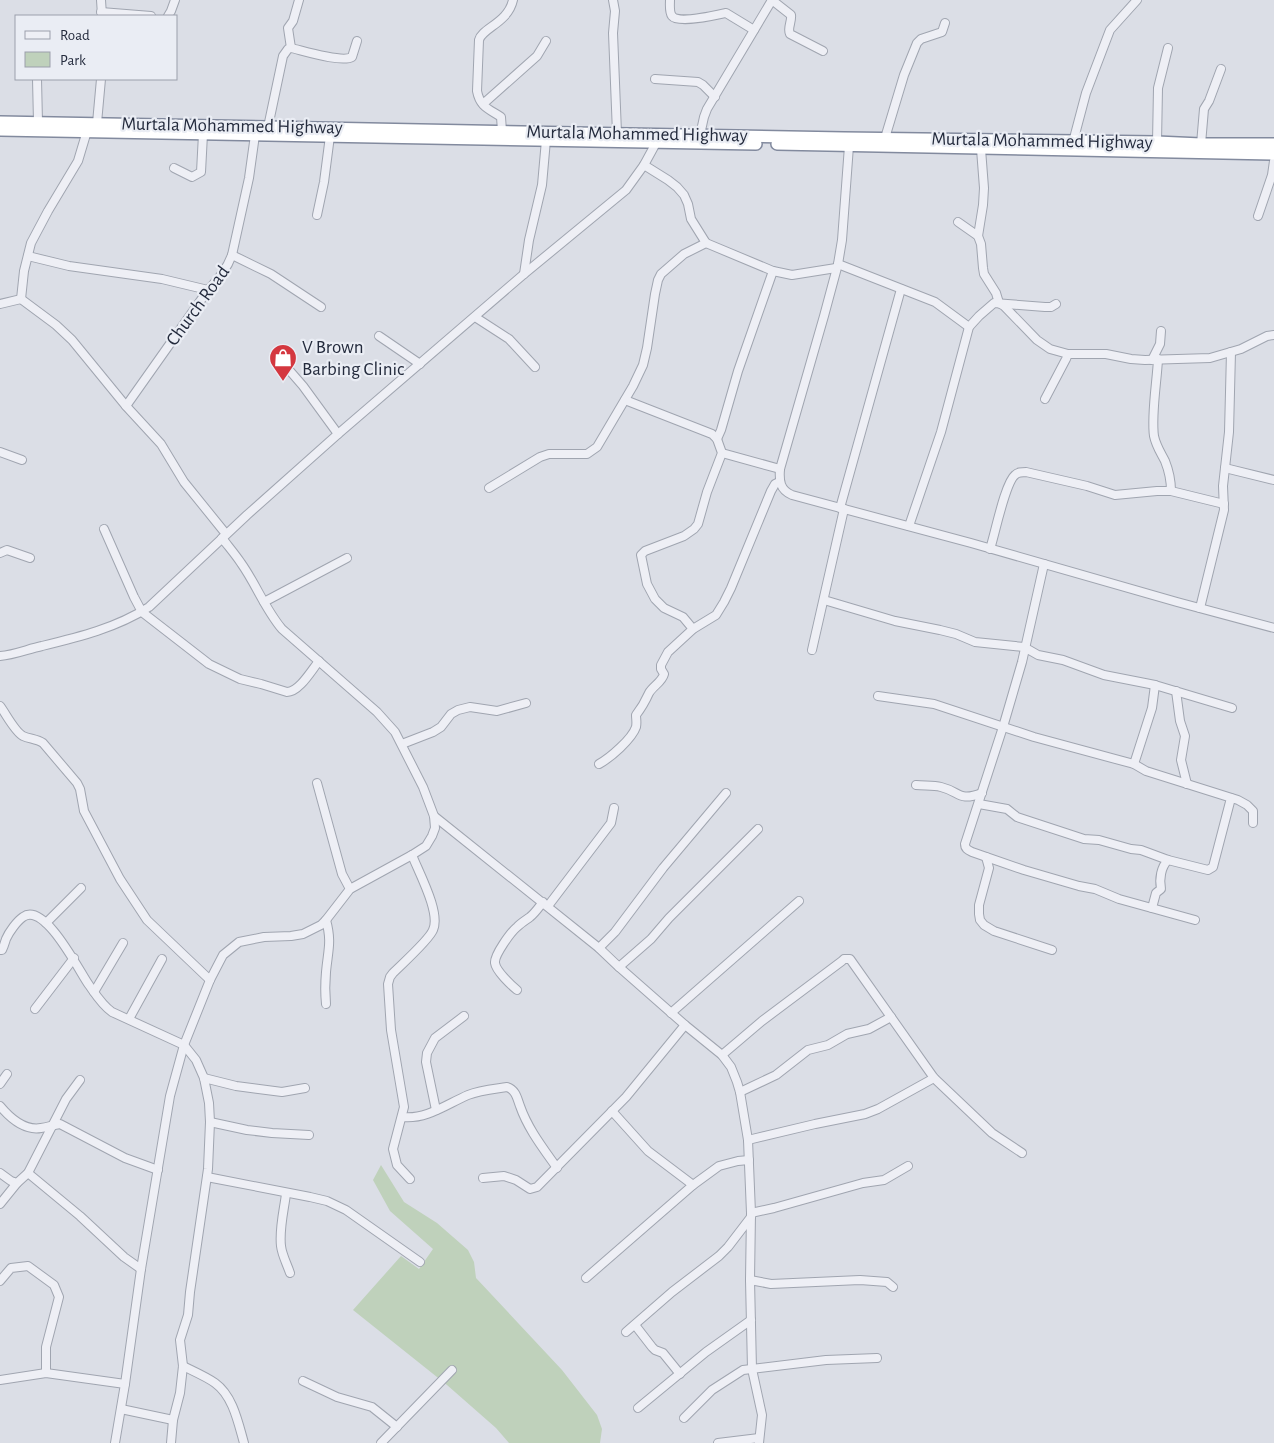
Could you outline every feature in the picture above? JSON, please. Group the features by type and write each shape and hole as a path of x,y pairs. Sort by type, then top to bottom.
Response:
{"highway":[{"name":"Murtala Mohammed Highway","path":"0,122 617,133 700,135 762,140 886,138 1274,144"},
{"path":"0,130 656,142 762,140 849,146 1274,154"}],"street":[{"path":"101,0 102,14 126,15"},
{"path":"168,15 175,0"},
{"path":"292,48 288,28 293,21 299,0"},
{"path":"502,131 501,116 488,110 477,92 480,38 482,34 503,18 512,6 513,0"},
{"path":"614,0 615,10 612,33 617,133"},
{"path":"670,0 670,14 672,17 695,18 726,13 754,30"},
{"path":"700,135 704,117 714,97 772,0 790,15 790,34 824,51"},
{"path":"1073,142 1086,93 1110,30 1137,0"},
{"path":"886,138 904,75 917,43 921,39 942,32 945,22"},
{"path":"483,104 537,56 546,41"},
{"path":"268,127 283,56 288,49 292,48 321,56 347,59 352,57 357,42"},
{"path":"1157,142 1158,88 1168,48"},
{"path":"1200,144 1204,109 1221,69"},
{"path":"654,79 698,82 714,97"},
{"path":"37,80 38,122"},
{"path":"97,123 101,80"},
{"path":"20,299 24,271 32,243 48,211 78,161 87,131"},
{"path":"174,168 192,177 200,172 203,134"},
{"name":"Church Road","path":"126,406 208,290 227,268 232,255 249,178 256,135"},
{"path":"318,215 330,136"},
{"path":"524,274 529,240 542,185 546,140"},
{"path":"0,656 79,637 118,624 142,612 338,434 524,274 626,190 644,165 656,142"},
{"path":"849,146 842,240 837,266 780,469 779,482 782,489 786,493 842,509 1274,628"},
{"path":"981,149 984,188 978,236 981,244 984,274 1000,303 1037,340 1050,349 1068,354 1106,354 1130,359 1210,358 1274,335"},
{"path":"1258,216 1272,175 1274,161"},
{"path":"644,165 668,180 684,195 691,219 706,243 772,271 792,275 837,266 935,302 969,327"},
{"path":"958,222 978,236"},
{"path":"489,488 540,457 549,454 587,454 597,447 626,400 642,365 647,348 658,280 661,274 684,254 706,243"},
{"path":"232,255 271,274 322,307"},
{"path":"28,256 69,266 174,281 208,290"},
{"path":"716,439 721,430 738,371 772,271"},
{"path":"812,650 842,509 901,289"},
{"path":"0,304 20,299 56,325 72,340 126,406 161,444 184,482 224,536 282,629 377,712 396,732 423,788 434,816 435,828 426,846 350,889 326,920 314,929 292,936 264,936 239,942 223,955 210,980 184,1045 170,1096 141,1269 115,1443"},
{"path":"909,526 941,432 969,327 987,307 994,303 1045,307 1051,307 1056,304"},
{"path":"475,317 509,339 535,367"},
{"path":"1161,331 1160,344 1155,359 1153,427 1154,438 1171,482 1171,491"},
{"path":"379,336 420,364"},
{"path":"1200,608 1224,515 1225,468 1229,432 1230,352"},
{"path":"1045,399 1068,354"},
{"path":"283,363 303,386 338,434"},
{"path":"626,400 712,434 722,453 707,492 698,524 684,536 645,551 641,555 647,584 655,599 664,608 683,617 692,629"},
{"path":"0,452 22,460"},
{"path":"722,453 780,469"},
{"path":"1225,468 1274,480"},
{"path":"990,549 1008,486 1013,476 1018,472 1026,472 1087,486 1115,495 1171,491 1224,504"},
{"path":"599,764 610,758 635,729 637,723 636,714 664,676 661,669 664,658 681,638 716,614 724,602 732,588 771,491 775,484 779,482"},
{"path":"104,529 142,612 209,664 248,682 291,692 298,687 319,661"},
{"path":"0,554 7,550 30,558"},
{"path":"264,602 347,558"},
{"path":"1044,564 1022,662 965,847 967,850 1024,870 1079,886 1094,888 1119,899 1195,920"},
{"path":"824,600 895,621 956,634 975,642 1024,647 1038,655 1063,660 1104,675 1154,684 1232,708"},
{"path":"1134,764 1152,708 1154,684"},
{"path":"1176,691 1180,720 1185,736 1181,760 1188,784"},
{"path":"878,696 924,702 1034,737 1134,764 1146,771 1247,805 1253,811 1252,823"},
{"path":"402,744 433,732 441,727 451,714 458,710 470,707 497,711 526,703"},
{"path":"0,706 19,733 43,743 77,783 84,811 120,879 147,920 210,980"},
{"path":"317,783 342,874 350,889"},
{"path":"916,785 940,787 965,798 982,793"},
{"path":"600,948 615,932 663,868 726,793"},
{"path":"978,804 1007,809 1017,817 1084,839 1099,840 1131,849 1142,850 1168,860 1204,870 1211,869 1230,798"},
{"path":"517,990 500,972 495,963 496,958 510,935 545,904 611,823 614,808"},
{"path":"434,816 600,948 685,1025 722,1055 730,1067 740,1092 748,1140 751,1215 752,1369 762,1415 759,1441 718,1443"},
{"path":"619,967 651,939 675,912 758,829"},
{"path":"410,1179 397,1165 393,1149 402,1117 404,1100 390,1030 388,984 393,973 431,934 435,924 432,907 412,855"},
{"path":"986,857 989,868 979,905 980,920 994,931 1052,950"},
{"path":"1152,908 1156,893 1161,889 1160,883 1163,868 1168,860"},
{"path":"46,923 81,888"},
{"path":"671,1012 800,901"},
{"path":"0,950 4,947 8,934 24,916 33,916 46,923 74,958 104,1006 112,1012 184,1045 196,1060 204,1078 209,1102 210,1122 207,1177 188,1314 180,1340 183,1366 180,1393 173,1420 171,1443"},
{"path":"326,920 330,933 326,972 326,1004"},
{"path":"94,992 123,943"},
{"path":"35,1009 74,958"},
{"path":"722,1055 762,1021 847,958 852,960 934,1078 992,1133 1022,1153"},
{"path":"129,1019 162,959"},
{"path":"436,1110 426,1062 427,1052 435,1038 464,1016"},
{"path":"740,1092 776,1075 808,1050 828,1045 847,1034 873,1028 891,1017"},
{"path":"483,1178 504,1176 516,1180 530,1189 537,1187 626,1097 685,1025"},
{"path":"0,1084 7,1074"},
{"path":"204,1078 236,1086 282,1092 305,1088"},
{"path":"748,1140 865,1114 878,1109 934,1078"},
{"path":"0,1204 28,1173 66,1099 80,1080"},
{"path":"402,1117 414,1118 474,1093 507,1087 514,1091 526,1121 557,1168"},
{"path":"0,1106 22,1126 41,1128 60,1124 125,1158 158,1170"},
{"path":"612,1111 648,1151 693,1186"},
{"path":"210,1122 247,1130 309,1135"},
{"path":"586,1278 719,1166 748,1160"},
{"path":"626,1332 672,1292 720,1256 732,1243 751,1215 863,1183 884,1180 908,1166"},
{"path":"0,1173 17,1183"},
{"path":"28,1173 141,1269"},
{"path":"207,1177 286,1194 310,1197 338,1205 420,1262"},
{"path":"286,1194 280,1243 290,1273"},
{"path":"0,1282 11,1268 28,1266 54,1285 59,1297 46,1347 46,1373"},
{"path":"750,1280 766,1284 860,1280 887,1282 894,1287"},
{"path":"638,1408 706,1352 751,1320"},
{"path":"635,1325 652,1347 663,1353 680,1374"},
{"path":"684,1418 718,1386 743,1370 826,1360 877,1358"},
{"path":"183,1366 213,1381 220,1387 227,1396 234,1411 244,1443"},
{"path":"381,1443 452,1370"},
{"path":"0,1380 46,1373 125,1384"},
{"path":"303,1381 337,1397 372,1407 397,1427"},
{"path":"121,1409 173,1420"}],"green space":[{"path":"381,1165 404,1202 437,1223 468,1250 474,1262 476,1278 562,1370 597,1415 602,1429 600,1443 509,1443 496,1428 447,1385 353,1310 401,1256 419,1269 433,1249 390,1211 373,1180"}],"place":[{"name":"V Brown Barbing Clinic","path":"283,382"}]}
